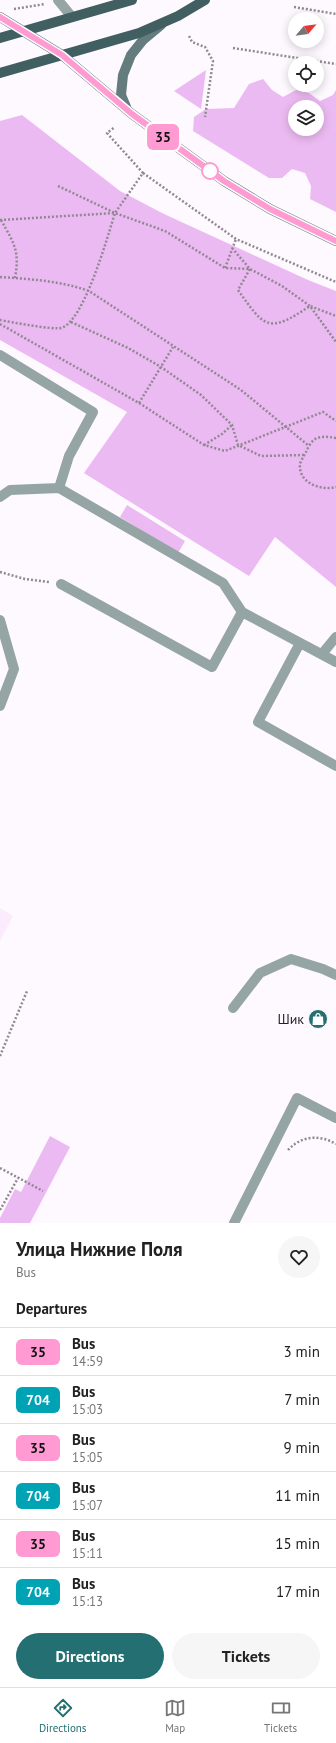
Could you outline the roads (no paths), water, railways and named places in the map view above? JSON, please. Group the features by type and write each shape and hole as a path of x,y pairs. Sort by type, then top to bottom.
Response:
{"main road":[{"path":"0,38 132,0"},
{"path":"0,73 139,33 178,16 205,0"},
{"path":"0,17 62,55 126,109 177,148 224,181 270,209 336,241"},
{"path":"126,109 121,95 124,75 131,55 143,40 164,22"}],"street":[{"path":"59,0 72,17"},
{"path":"0,355 93,412 69,456 59,488"},
{"path":"0,496 10,490 59,488 223,583 242,612 336,662"},
{"path":"61,584 212,667 242,612"},
{"path":"0,620 14,670 0,706"},
{"path":"322,654 336,637"},
{"path":"300,643 258,722 336,766"},
{"path":"233,1008 260,973 291,960 324,969 336,975"},
{"path":"234,1223 297,1098 336,1118"}],"place":[{"name":"Шик","path":"318,1019"}]}
